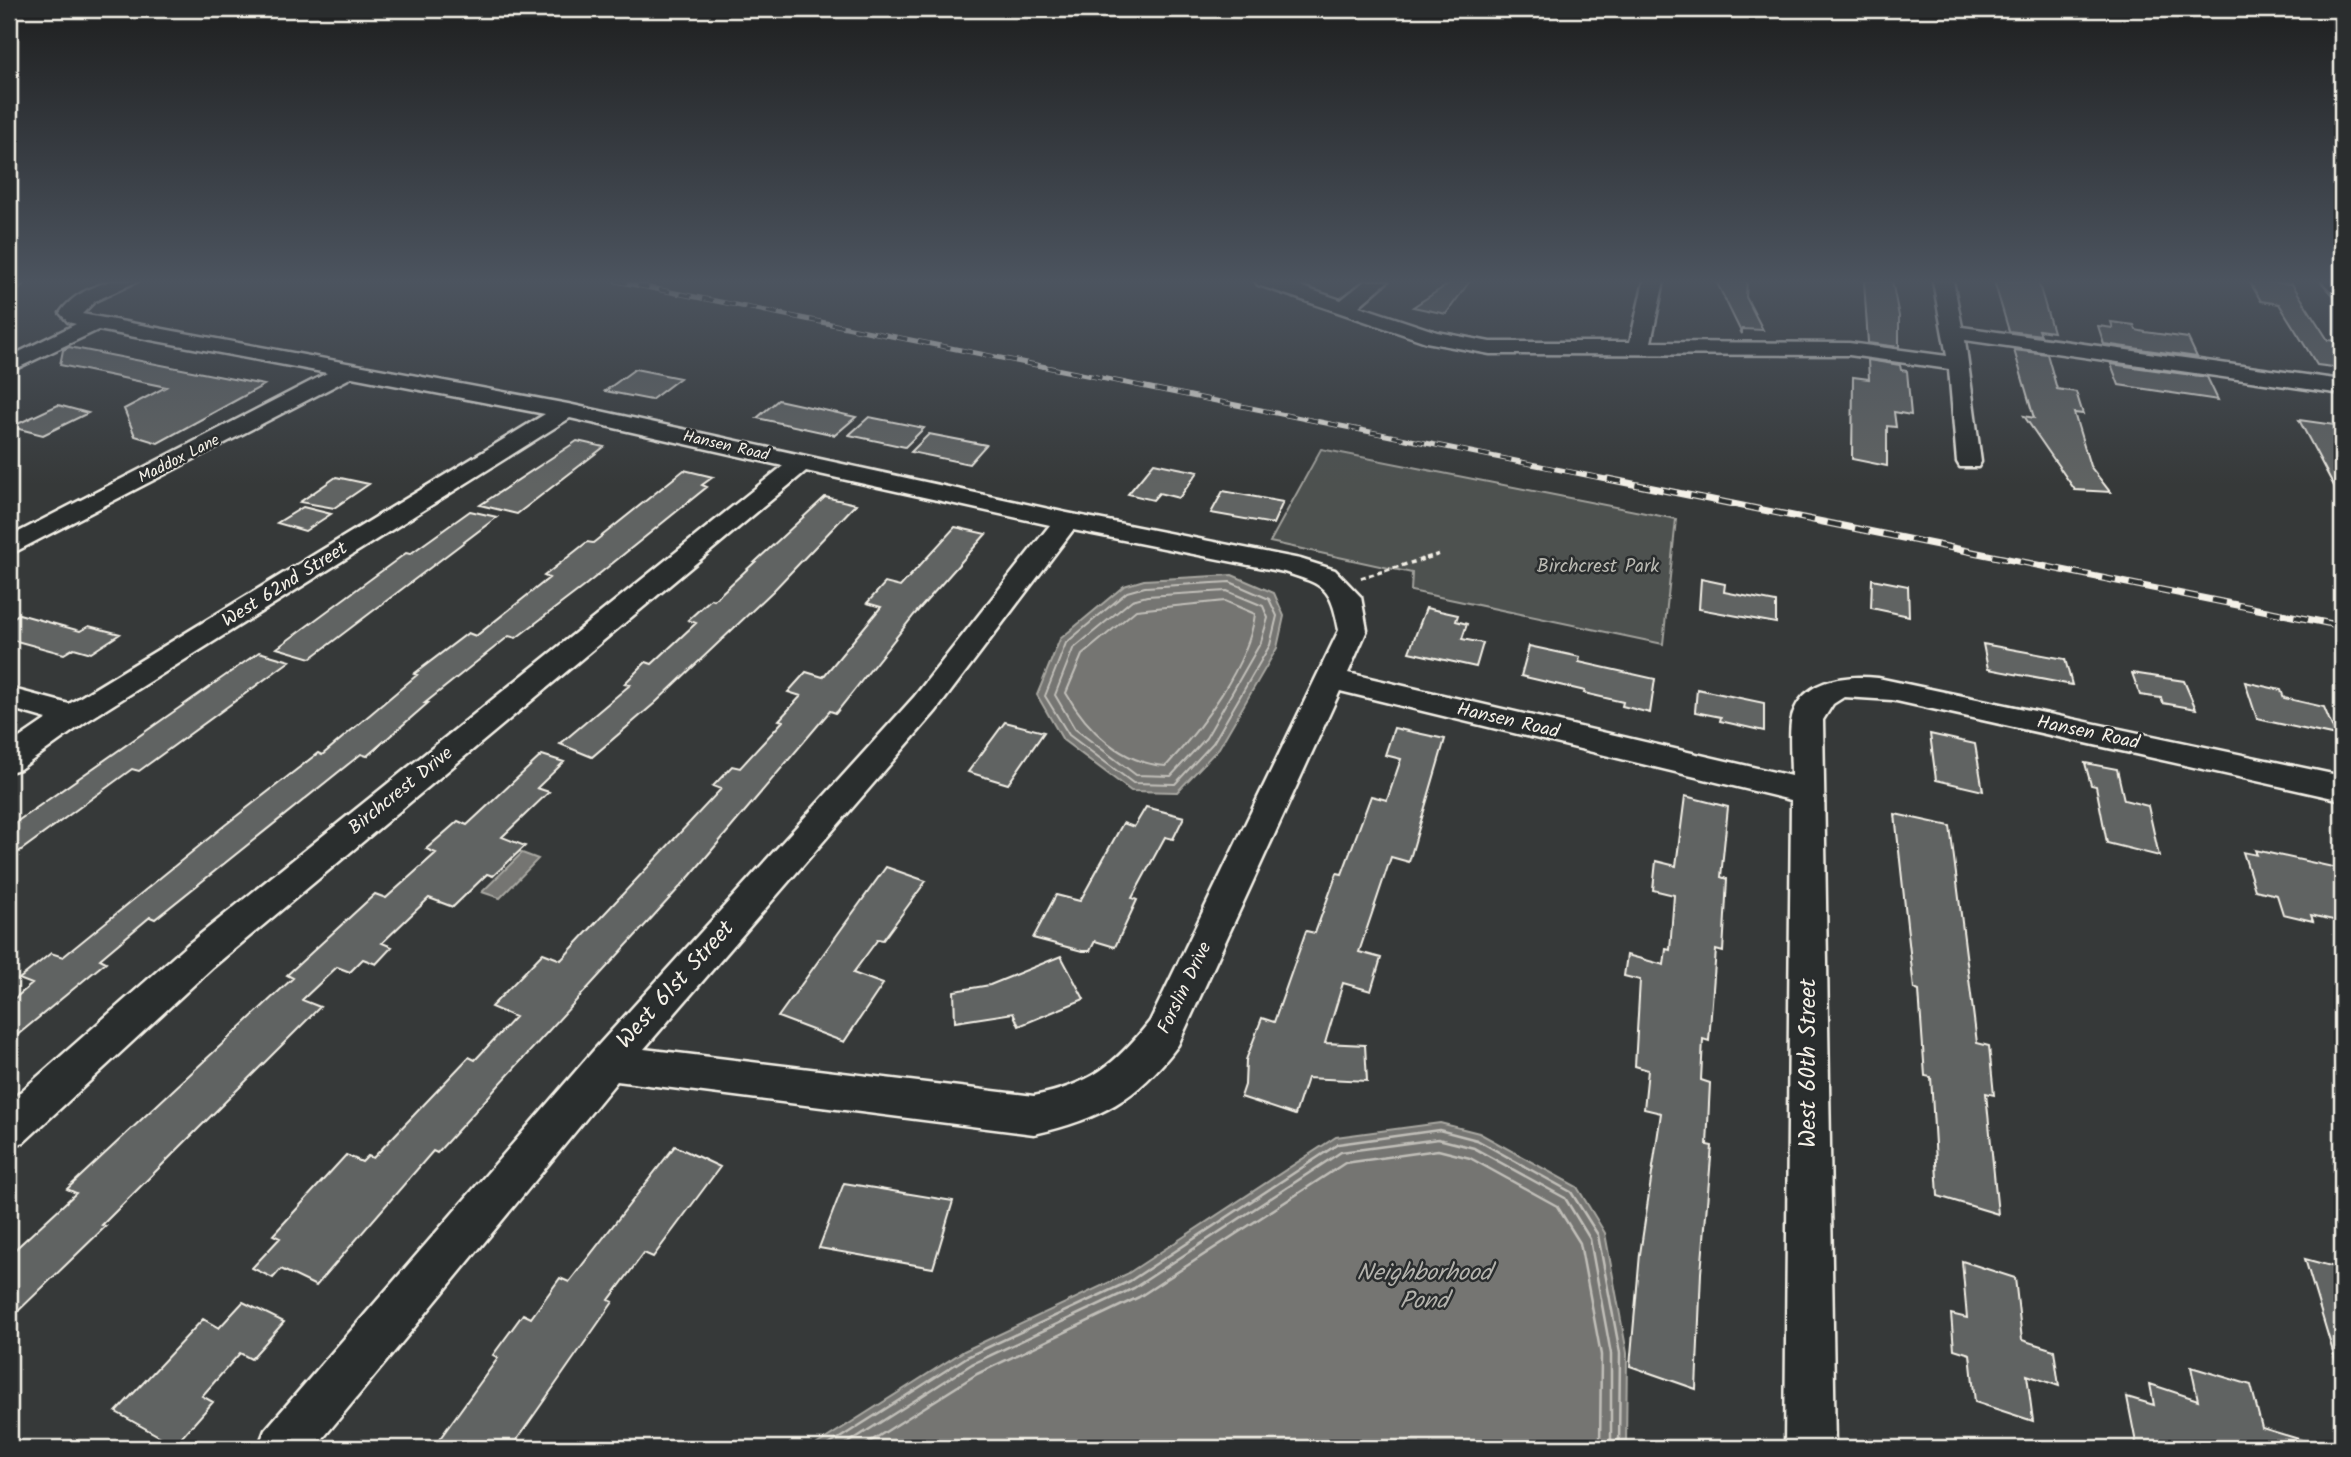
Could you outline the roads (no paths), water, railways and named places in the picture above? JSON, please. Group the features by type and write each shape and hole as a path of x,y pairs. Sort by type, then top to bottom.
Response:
{"street":[{"path":"9,365 42,349"},
{"name":"Hansen Road","path":"235,349 564,412 1067,521 1290,565 1325,576 1350,588"},
{"path":"1848,349 1959,364"},
{"path":"1956,349 1969,462"},
{"path":"2073,349 2342,387"},
{"name":"Maddox Lane","path":"9,547 349,370"},
{"name":"West 62nd Street","path":"9,761 73,716 564,412"},
{"name":"Birchcrest Drive","path":"9,1128 200,956 801,463"},
{"name":"West 61st Street","path":"284,1448 608,1062 925,704 1067,521"},
{"name":"Forslin Drive","path":"608,1062 1034,1115 1076,1107 1112,1088 1143,1063 1164,1033 1353,630 1350,588"},
{"name":"Hansen Road","path":"1330,679 1808,792"},
{"name":"Hansen Road","path":"1832,688 1858,685 1892,690 2342,788"},
{"name":"West 60th Street","path":"1810,1448 1807,720 1814,701 1832,688"},
{"path":"9,698 73,716"}],"water":[{"path":"1232,575 1274,593 1284,616 1277,648 1219,748 1177,792 1131,791 1063,740 1037,695 1060,639 1124,586 1144,580"},
{"path":"522,853 538,859 500,898 482,892"},
{"name":"Neighborhood Pond","path":"1440,1123 1479,1133 1577,1187 1605,1233 1627,1353 1626,1448 811,1448 964,1351 1127,1274 1336,1137"}],"railway":[{"path":"956,349 1616,481"},
{"path":"1608,479 2342,626"}],"park label":[{"name":"Birchcrest Park","path":"1598,567"}]}
